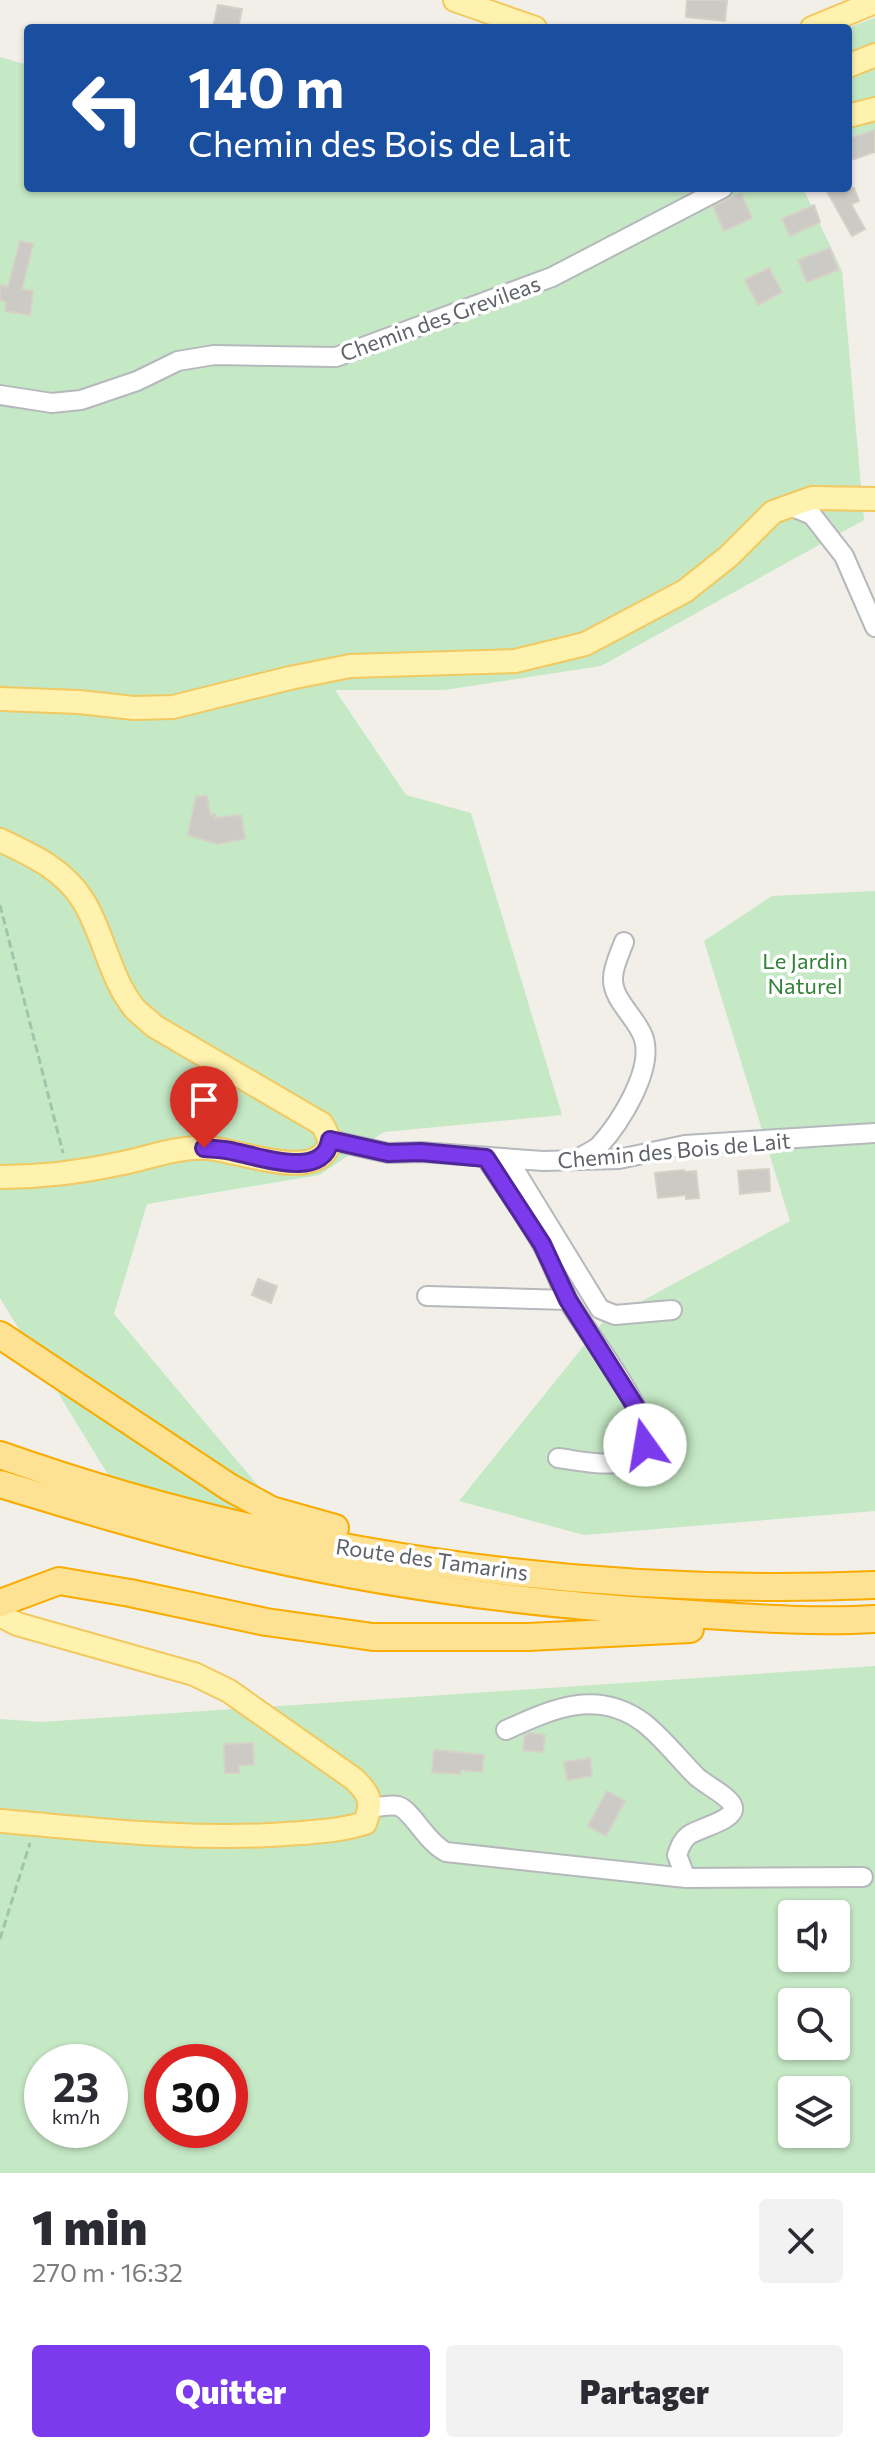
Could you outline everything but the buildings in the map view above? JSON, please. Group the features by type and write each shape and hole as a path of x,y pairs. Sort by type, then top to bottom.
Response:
{"highway":[{"path":"0,1335 208,1474 271,1510 306,1521 565,1578"},
{"name":"Route des Tamarins","path":"1,1456 155,1503 279,1534 461,1568 565,1578 769,1588 875,1585"},
{"name":"Route des Tamarins","path":"0,1484 240,1552 407,1584 609,1609 866,1620"},
{"path":"2,1603 59,1581 266,1622 373,1637 528,1637 866,1620"}],"main road":[{"path":"455,0 524,24"},
{"path":"822,24 875,2"},
{"path":"852,64 875,55"},
{"path":"852,115 875,109"},
{"path":"0,699 134,708 173,707 350,666 515,661 585,644 685,591 729,556 773,512 812,498 875,499"},
{"path":"0,840 44,861 66,879 84,901 123,990 135,1009 167,1034 322,1124 330,1140 325,1154 307,1163 289,1163 204,1148 172,1151 68,1173 0,1177"},
{"path":"0,1821 177,1836 252,1837 344,1830 365,1823 371,1808 368,1792 354,1779 229,1691 194,1674 71,1638 2,1603"}],"street":[{"name":"Chemin des Grevileas","path":"0,395 52,403 81,400 137,381 178,361 214,355 336,357 552,277 715,192"},
{"path":"790,506 812,515 844,556 875,627"},
{"path":"575,1160 597,1148 631,1098 643,1072 645,1042 638,1023 615,990 613,977 624,942"},
{"name":"Chemin des Bois de Lait","path":"330,1140 388,1153 575,1160 619,1159 685,1145 875,1133"},
{"path":"486,1158 542,1244 568,1300 637,1409 647,1433 645,1445 629,1460 616,1464 558,1458"},
{"path":"508,1159 600,1309 615,1315 672,1310"},
{"path":"427,1296 568,1300"},
{"path":"506,1730 565,1705 591,1703 620,1710 644,1723 703,1783 729,1799 733,1807 727,1819 688,1836 681,1843 677,1855 686,1878"},
{"path":"371,1808 402,1807 426,1838 446,1852 686,1878 863,1877"}],"path":[{"path":"0,905 68,1173"},
{"path":"0,1939 36,1824"}],"green space":[{"path":"875,18 875,137 852,144 852,26"},
{"path":"0,57 24,64 24,192 805,192 842,271 864,520 601,666 444,690 335,690 406,795 471,813 562,1115 384,1132 319,1175 147,1204 114,1314 276,1507 148,1540 0,1298"},
{"name":"Le Jardin Naturel","path":"875,891 875,1511 584,1535 459,1501 603,1322 790,1221 704,941 772,896"},
{"path":"875,1666 875,2173 0,2173 0,1719 41,1722"}],"route":[{"path":"204,1148 289,1163 307,1163 325,1154 330,1140 388,1153 421,1152 486,1158 542,1244 568,1300 637,1409 647,1433 645,1445"}]}
